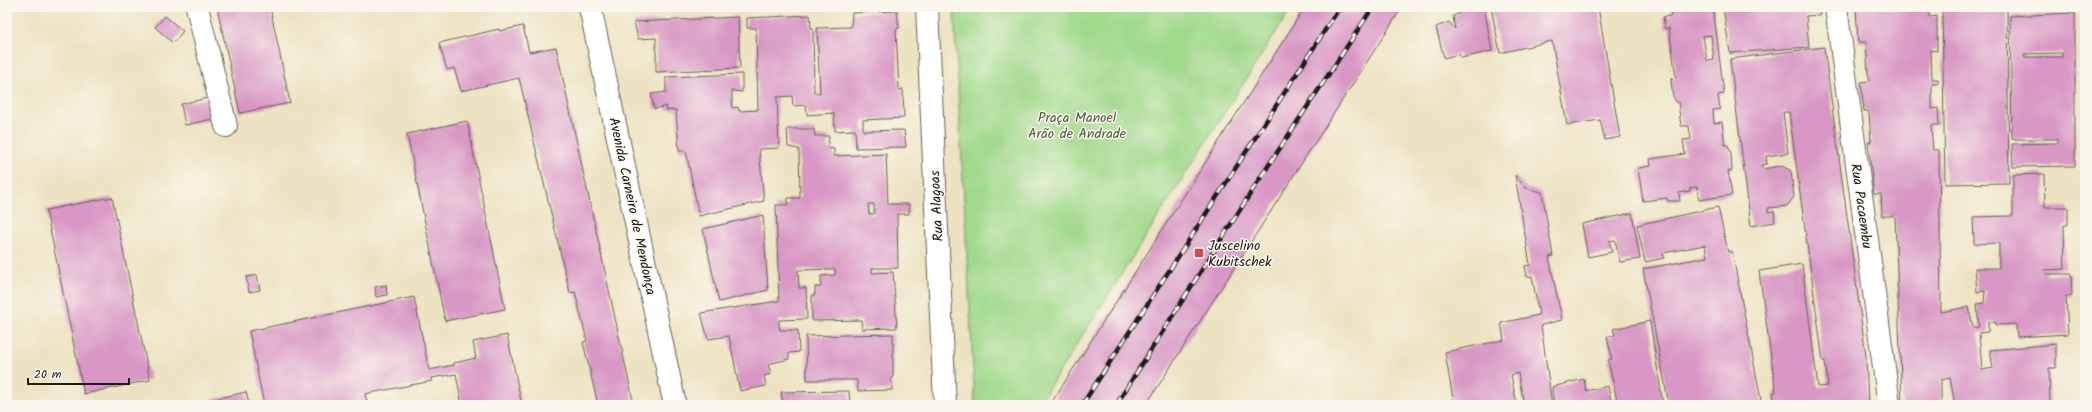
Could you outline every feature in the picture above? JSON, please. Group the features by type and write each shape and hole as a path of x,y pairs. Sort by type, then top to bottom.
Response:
{"street":[{"path":"197,7 226,126"},
{"name":"Avenida Carneiro de Mendonça","path":"590,7 675,405"},
{"name":"Rua Alagoas","path":"927,7 945,405"},
{"name":"Rua Pacaembu","path":"1836,7 1889,405"}],"green space":[{"name":"Praça Manoel Arão de Andrade","path":"1002,7 1292,7 1038,405 975,405 954,13"}],"building":[{"path":"217,7 270,7 290,103 240,113"},
{"name":"Juscelino Kubitschek","path":"1305,7 1391,7 1399,12 1146,405 1050,405"},
{"path":"1458,7 1484,7 1492,51 1461,58 1459,54 1444,58 1436,27 1449,22 1455,29 1453,16 1460,13"},
{"path":"1491,7 1598,7 1620,137 1605,140 1600,120 1567,125 1552,41 1500,53"},
{"path":"1670,7 1713,7 1724,94 1718,95 1720,109 1713,110 1714,123 1722,122 1725,145 1728,145 1731,154 1732,171 1728,171 1732,195 1699,200 1697,187 1690,188 1690,191 1679,193 1680,201 1667,201 1667,198 1643,201 1638,168 1651,166 1650,159 1685,154 1683,140 1691,139 1689,126 1681,126 1678,102 1676,102 1673,96 1671,82 1672,78 1676,77 1669,28 1665,29 1663,17 1671,16","holes":["1711,35 1714,60 1707,61 1703,36"]},
{"path":"1723,7 1819,7 1820,15 1806,16 1809,47 1730,53"},
{"path":"1867,7 1929,7 1930,17 1937,16 1937,51 1931,50 1932,79 1938,79 1938,84 1932,84 1932,109 1938,108 1939,125 1931,125 1933,150 1939,150 1941,312 1969,307 1973,328 1979,327 1977,304 1984,303 1985,291 1977,292 1975,268 1999,268 1999,243 1974,244 1973,217 2013,216 2013,175 2044,174 2045,207 2068,207 2068,225 2064,225 2065,269 2045,270 2046,274 2071,274 2072,296 2066,296 2068,334 2017,337 2016,324 1996,325 1995,322 1988,322 1988,332 1979,333 1982,370 1993,368 1990,350 2056,344 2056,368 2049,368 2050,405 1955,405 1950,378 1941,380 1941,405 1902,405 1895,216 1882,216 1881,194 1874,194 1868,142 1871,142 1869,113 1868,111 1864,111 1862,94 1861,82 1870,81 1866,42 1858,42 1856,9"},
{"path":"1942,7 2007,7 2009,183 1945,184"},
{"path":"897,11 899,28 896,29 899,90 903,89 904,118 863,120 863,131 904,130 906,147 856,148 855,130 835,131 834,113 807,115 806,105 793,106 792,96 777,97 779,148 759,149 764,201 699,216 686,151 679,151 676,110 666,110 667,106 654,109 651,94 666,92 666,77 742,74 742,92 732,91 732,108 738,107 739,111 758,110 756,28 747,28 747,18 810,15 811,28 813,28 814,93 820,93 817,28 851,27 852,13"},
{"path":"2075,13 2075,166 2013,167 2012,144 2058,143 2058,139 2012,139 2010,16","holes":["2062,53 2062,57 2025,57 2024,54"]},
{"path":"165,16 183,31 173,43 155,27"},
{"path":"738,17 740,68 656,72 656,38 638,39 634,22"},
{"path":"523,26 529,52 556,47 634,405 598,405 583,342 587,341 575,292 570,293 519,78 461,91 454,68 447,70 439,43 499,29 499,31"},
{"path":"1824,47 1866,356 1868,405 1775,405 1773,393 1776,392 1759,271 1802,264 1818,387 1828,386 1825,361 1823,361 1789,112 1783,112 1788,153 1766,156 1767,164 1762,165 1762,169 1782,166 1791,171 1794,197 1787,206 1768,208 1768,212 1774,211 1775,222 1751,226 1730,59"},
{"path":"212,97 217,118 185,125 181,104"},
{"path":"467,121 505,309 445,321 407,134"},
{"path":"787,129 814,129 815,136 829,136 828,148 834,149 834,156 886,154 888,204 909,204 909,214 897,214 898,268 872,268 872,273 893,272 897,328 862,329 861,320 812,321 812,295 815,295 815,287 821,287 821,276 835,275 835,269 798,270 799,288 806,288 807,319 779,320 779,326 780,330 798,330 799,352 789,353 789,359 768,364 771,374 764,376 766,386 740,391 729,336 708,339 701,313 779,301 776,205 788,205 788,198 800,198 799,149 788,147","holes":["868,204 874,204 874,214 869,214"]},
{"path":"1515,175 1526,188 1542,192 1553,256 1549,257 1562,320 1541,325 1552,405 1524,405 1518,373 1511,375 1517,405 1454,405 1445,352 1504,340 1501,323 1539,315 1532,276 1527,277 1525,266 1530,265"},
{"path":"112,197 150,380 84,394 46,210"},
{"path":"1718,207 1728,252 1732,251 1762,405 1669,405 1643,269 1707,257 1705,245 1663,253 1664,258 1645,262 1637,225"},
{"path":"1632,213 1640,259 1620,262 1615,240 1609,241 1612,252 1588,257 1582,224"},
{"path":"763,215 768,290 719,302 703,229"},
{"path":"257,275 260,290 249,292 246,277"},
{"path":"386,285 387,295 376,297 375,287"},
{"path":"414,297 429,370 454,365 454,363 476,358 473,342 507,335 522,405 462,405 456,374 431,378 432,381 365,394 368,405 333,405 332,401 310,405 264,405 249,331"},
{"path":"1650,321 1663,405 1618,405 1608,360 1612,359 1607,337 1615,335 1613,329"},
{"path":"893,334 893,378 891,378 892,390 858,391 857,380 807,380 806,336"},
{"path":"1584,379 1586,391 1608,386 1612,405 1554,405 1552,387"},
{"path":"849,391 850,405 783,405 781,392"},
{"path":"246,392 249,404 255,403 256,405 187,405"}],"railway":[{"path":"1082,405 1340,7"},
{"path":"1116,405 1257,183 1373,7"}],"place":[{"name":"Juscelino Kubitschek","path":"1199,253"}]}
